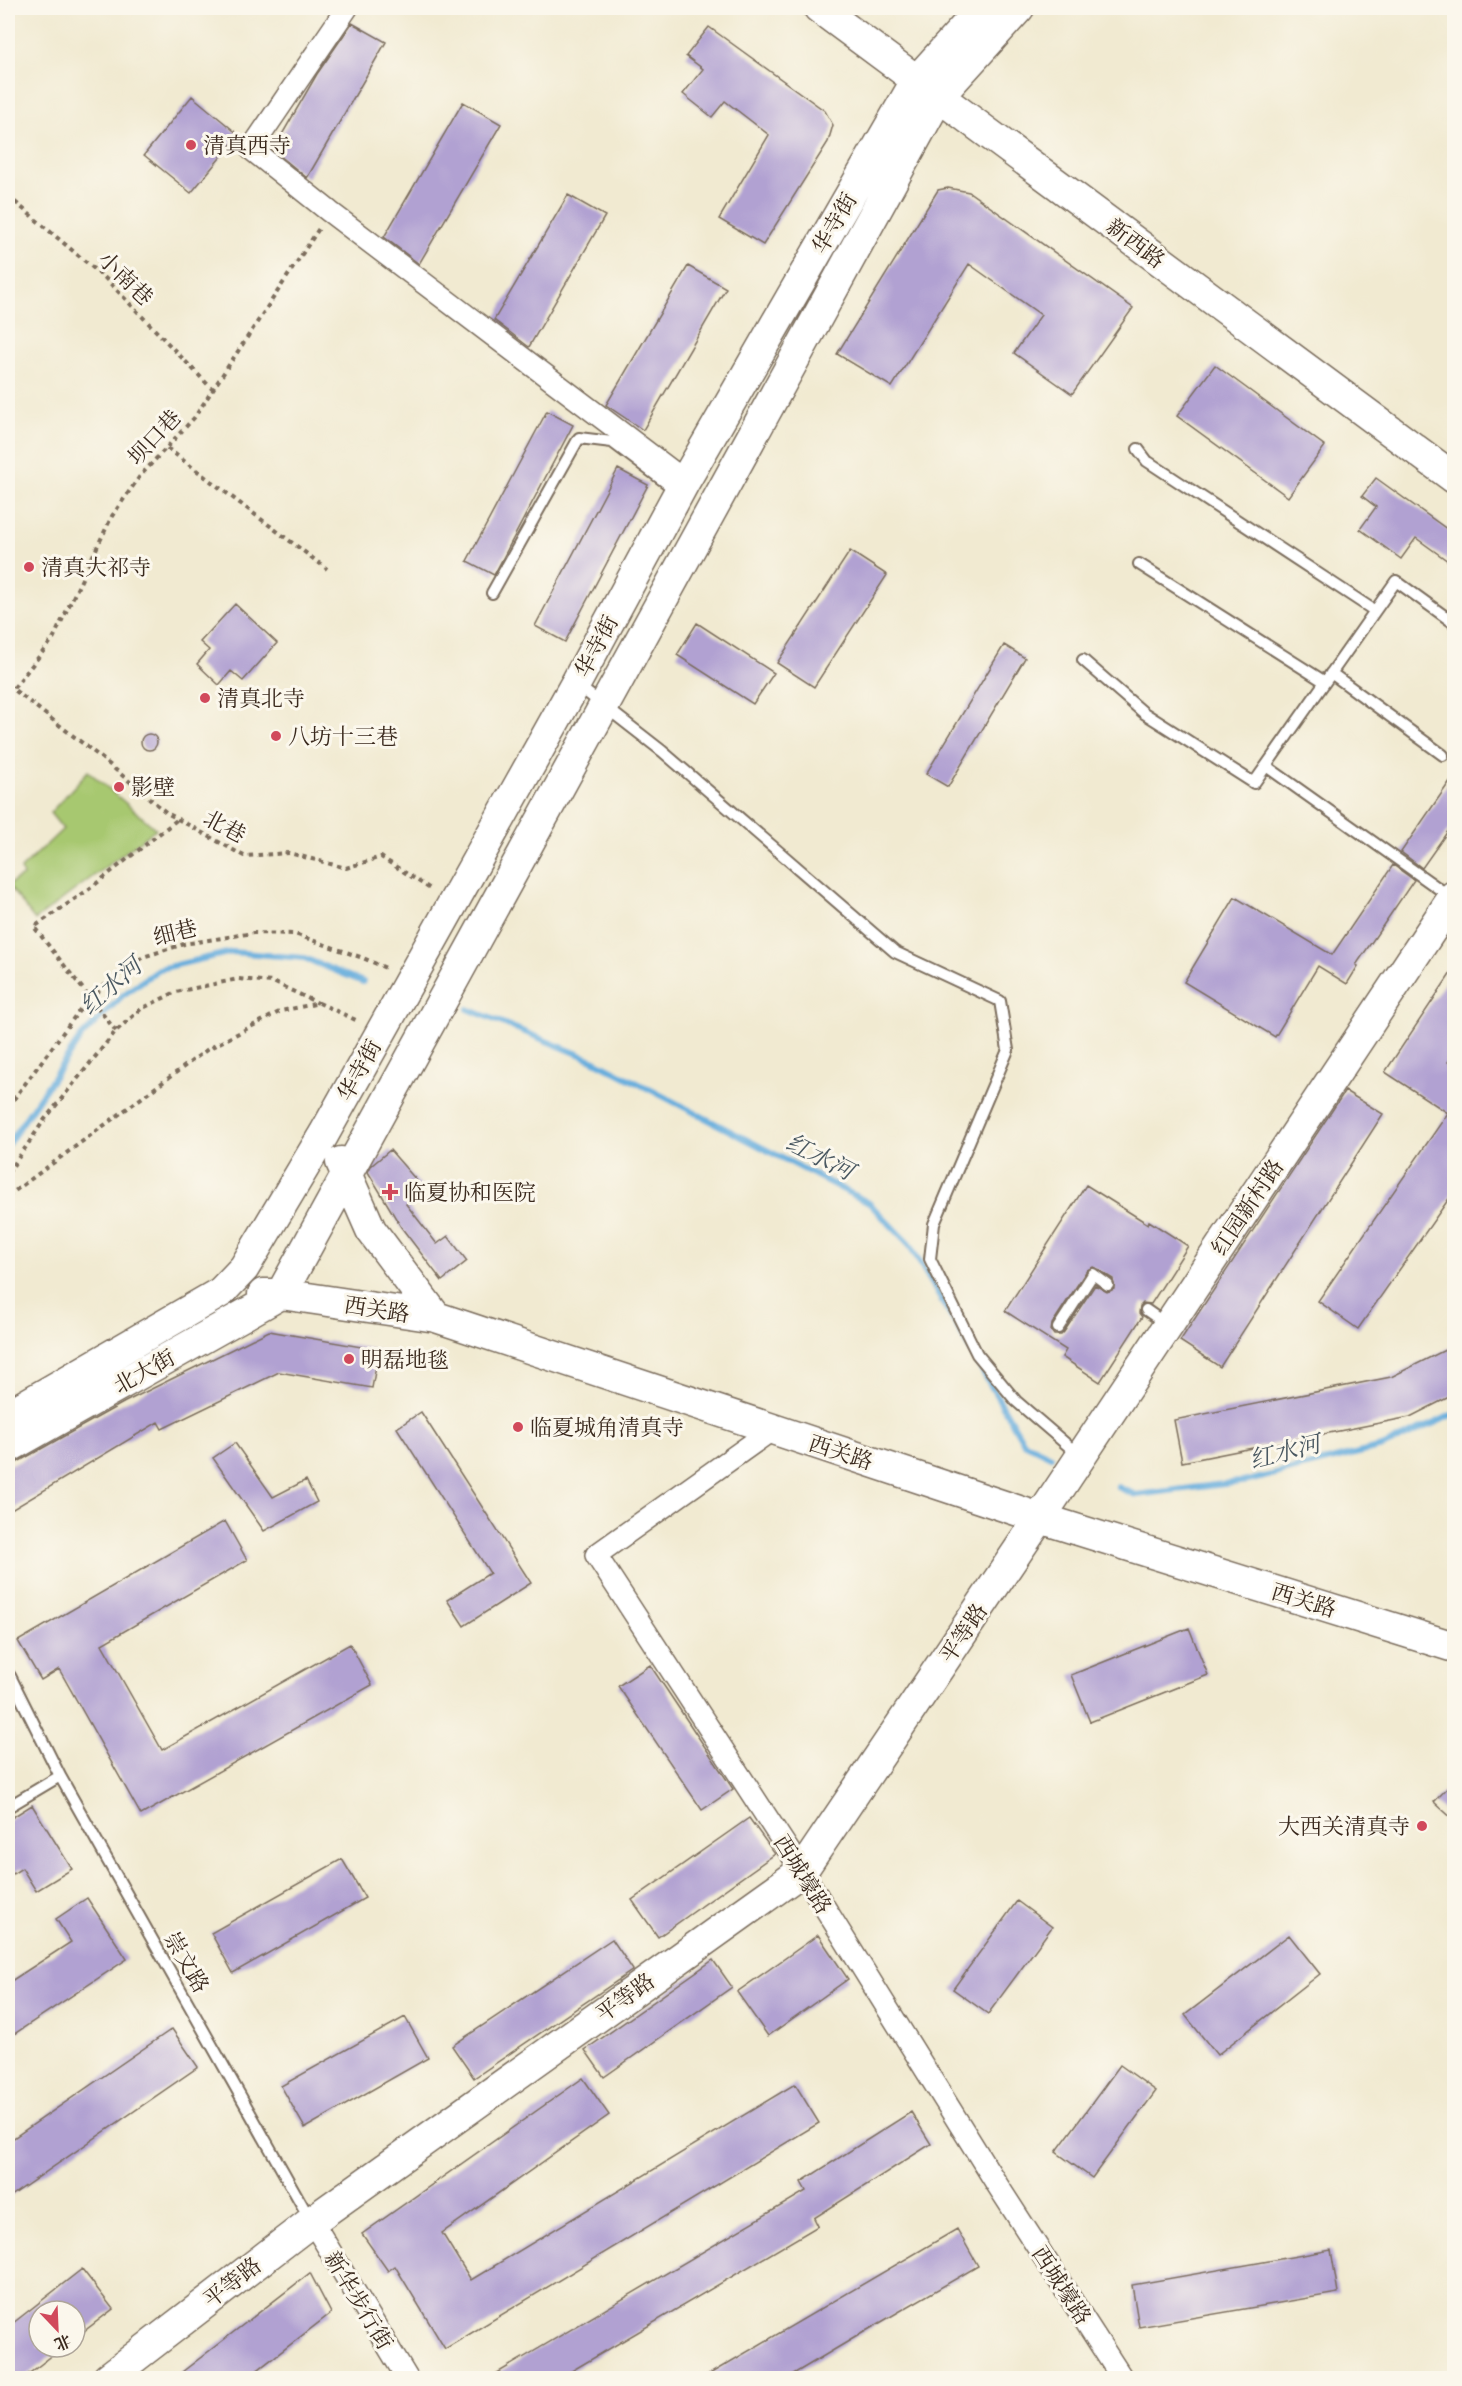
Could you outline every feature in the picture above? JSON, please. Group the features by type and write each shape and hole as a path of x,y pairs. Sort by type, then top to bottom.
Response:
{"main road":[{"name":"新西路","path":"819,8 1455,478"},
{"name":"华寺街","path":"221,1292 244,1268 324,1134 576,684 682,487 928,88 982,8"},
{"name":"华寺街","path":"281,1294 928,88 1019,8"},
{"name":"红园新村路","path":"1040,1518 1081,1457 1157,1318 1454,897"},
{"path":"324,1134 347,1172 356,1199 371,1230 436,1317"},
{"name":"西关路","path":"221,1292 281,1294 436,1317 1040,1518 1455,1647"},
{"name":"北大街","path":"8,1416 221,1292"},
{"name":"北大街","path":"8,1448 281,1294"},
{"name":"平等路","path":"108,2379 312,2221 802,1871 1040,1518"}],"street":[{"path":"347,8 250,148 682,487"},
{"name":"西城壕路","path":"773,1429 596,1555 802,1871 998,2186 1122,2379"},
{"name":"新华步行街","path":"312,2221 407,2379"}],"lane":[{"path":"492,593 579,438 612,442 682,487"},
{"path":"1138,449 1147,461 1375,611"},
{"path":"1139,564 1328,678 1443,755"},
{"path":"1083,660 1144,713 1254,783 1396,581 1455,623"},
{"path":"576,684 662,751 896,952 1000,1001 1008,1050 934,1224 930,1259 976,1354 1016,1401 1081,1457"},
{"path":"1266,766 1454,897"},
{"path":"1058,1328 1093,1274 1108,1285"},
{"name":"崇文路","path":"10,1676 60,1776 312,2221"},
{"path":"8,1807 60,1776"}],"path":[{"name":"小南巷","path":"8,196 105,278 214,390"},
{"name":"坝口巷","path":"8,695 9,687 53,639 112,516 140,476 194,418 330,212"},
{"path":"167,448 327,569"},
{"name":"北巷","path":"9,687 104,760 167,813 244,856 289,853 346,868 381,857 452,904"},
{"path":"116,1031 34,927 88,890 178,819"},
{"name":"细巷","path":"8,1107 81,1008 108,982 143,957 184,944 253,933 295,934 363,958 410,979"},
{"path":"8,1173 45,1119 116,1031 141,1009 176,992 238,979 273,982 381,1032"},
{"path":"8,1196 208,1049 281,1011 319,1003"}],"green space":[{"path":"88,771 156,829 35,920 8,885 23,876 21,869 63,829 50,813"}],"building":[{"path":"352,23 386,42 307,178 273,150 317,74"},
{"path":"709,27 825,111 833,125 828,142 763,245 719,219 769,135 725,101 712,117 683,94 703,69 686,56"},
{"name":"清真西寺","path":"192,96 239,135 191,193 144,155"},
{"path":"463,102 501,124 419,264 384,237"},
{"path":"948,188 969,192 1133,308 1072,394 1014,353 1041,315 969,264 892,387 837,354 938,190"},
{"path":"568,195 605,216 529,347 494,320"},
{"path":"688,266 726,288 643,430 606,405"},
{"path":"1215,365 1325,446 1288,497 1177,416"},
{"path":"547,411 573,425 494,575 467,561"},
{"path":"618,469 648,485 565,642 535,626"},
{"path":"1376,478 1455,535 1455,566 1416,538 1401,559 1360,529 1376,507 1362,496"},
{"path":"850,551 887,575 814,687 777,663"},
{"path":"235,604 277,643 243,681 231,671 219,685 197,664 209,650 200,642"},
{"path":"697,623 774,673 753,704 677,655"},
{"path":"1004,645 1025,658 948,787 926,774"},
{"path":"146,734 152,734 157,742 155,748 146,750 141,745 141,739"},
{"path":"1455,774 1455,821 1422,868 1401,852"},
{"path":"1393,865 1414,880 1356,965 1358,966 1347,984 1318,966 1275,1037 1184,982 1235,897 1332,955"},
{"path":"1455,967 1455,1052 1448,1062 1455,1067 1455,1190 1358,1329 1318,1301 1448,1113 1385,1072"},
{"path":"1345,1091 1383,1114 1220,1367 1180,1341"},
{"path":"390,1150 424,1189 406,1204 437,1244 448,1236 467,1261 442,1281 401,1227 368,1172 371,1166"},
{"path":"1086,1185 1188,1246 1151,1304 1143,1303 1140,1306 1139,1313 1142,1317 1100,1382 1062,1357 1066,1350 1005,1311","holes":["1093,1267 1113,1279 1114,1289 1107,1292 1095,1285 1064,1332 1061,1335 1054,1335 1051,1331 1052,1324 1087,1270"]},
{"path":"269,1331 379,1350 372,1388 279,1372 162,1429 158,1422 8,1512 8,1465 16,1463 125,1402"},
{"path":"1455,1345 1455,1394 1410,1417 1182,1462 1174,1420 1391,1377"},
{"path":"421,1412 531,1583 464,1626 447,1600 490,1573 397,1428"},
{"path":"235,1443 273,1497 306,1480 317,1502 264,1531 213,1458"},
{"path":"225,1521 247,1560 102,1644 162,1750 350,1644 372,1685 141,1815 59,1669 41,1680 18,1641"},
{"path":"1189,1628 1208,1675 1090,1722 1071,1675"},
{"path":"650,1665 733,1789 702,1810 618,1686"},
{"path":"1455,1780 1455,1821 1434,1802"},
{"path":"32,1805 72,1869 36,1891 22,1868 8,1877 8,1820"},
{"path":"749,1818 775,1854 658,1937 632,1900"},
{"path":"342,1859 365,1898 233,1973 211,1933"},
{"path":"87,1898 127,1959 8,2038 8,1983 71,1942 56,1919"},
{"path":"1017,1901 1052,1927 988,2014 953,1989"},
{"path":"818,1935 848,1979 768,2036 737,1992"},
{"path":"1289,1935 1320,1974 1217,2055 1185,2015"},
{"path":"612,1939 633,1970 474,2078 452,2046"},
{"path":"713,1960 732,1987 604,2077 585,2050"},
{"path":"405,2017 428,2058 305,2128 281,2086"},
{"path":"172,2029 198,2067 8,2198 8,2142"},
{"path":"1120,2065 1156,2091 1092,2178 1056,2152"},
{"path":"583,2078 609,2115 442,2233 471,2280 795,2084 819,2123 445,2349 395,2266 388,2271 362,2234"},
{"path":"911,2112 931,2144 814,2218 818,2226 558,2379 487,2379 806,2191 801,2182"},
{"path":"957,2229 978,2266 785,2379 701,2379"},
{"path":"1331,2250 1338,2293 1139,2327 1132,2285"},
{"path":"82,2269 113,2309 87,2329 87,2299 44,2299"},
{"path":"310,2273 331,2313 246,2379 173,2379"},
{"path":"27,2312 27,2359 48,2359 22,2379 8,2379 8,2327"}],"waterway":[{"name":"红水河","path":"8,1144 81,1037 123,995 159,969 232,952 304,958 363,982"},
{"name":"红水河","path":"468,1009 593,1060 869,1203 909,1244 1024,1443 1051,1456"},
{"name":"红水河","path":"1118,1487 1136,1495 1248,1481 1382,1447 1454,1414"}],"place":[{"name":"清真西寺","path":"191,145"},
{"name":"清真大祁寺","path":"29,567"},
{"name":"清真北寺","path":"205,698"},
{"name":"八坊十三巷","path":"276,736"},
{"name":"影壁","path":"119,787"},
{"name":"临夏协和医院","path":"390,1192"},
{"name":"明磊地毯","path":"349,1359"},
{"name":"临夏城角清真寺","path":"518,1427"},
{"name":"大西关清真寺","path":"1422,1826"}]}
